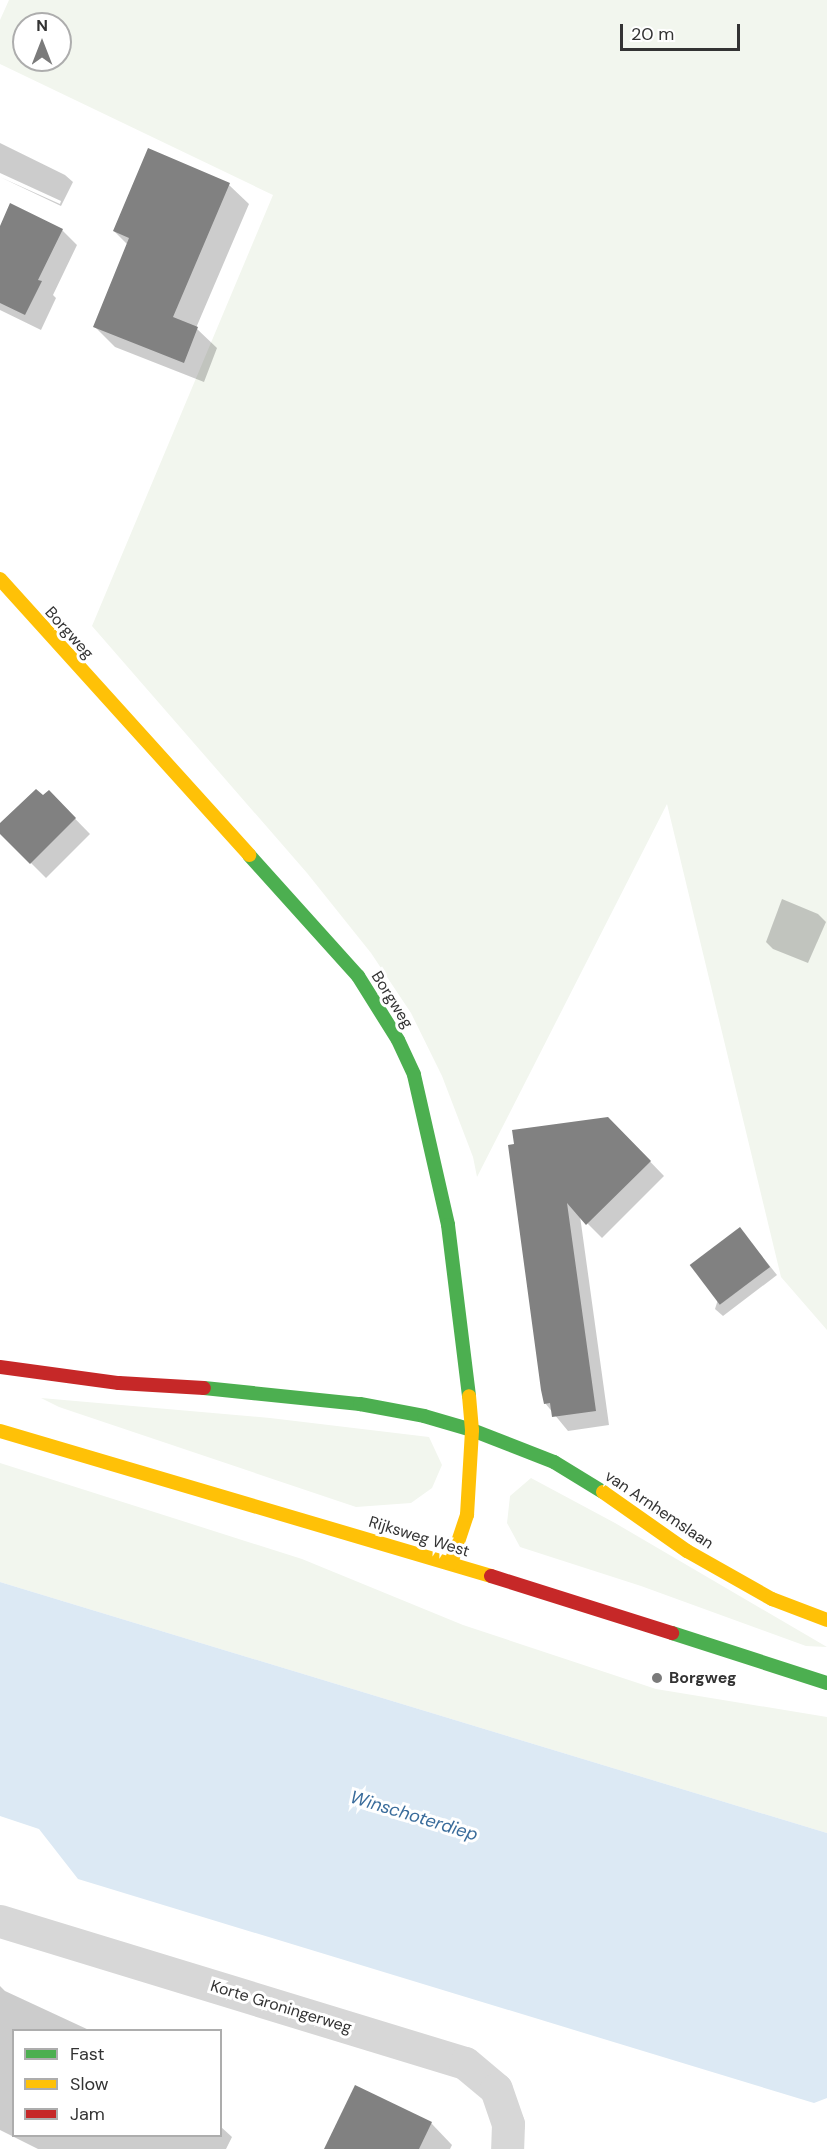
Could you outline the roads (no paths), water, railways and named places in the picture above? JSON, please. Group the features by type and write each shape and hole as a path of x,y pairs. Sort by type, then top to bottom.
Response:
{"street":[{"name":"Borgweg","path":"0,579 333,947 358,976 398,1040 417,1085 445,1214 458,1294 472,1430 467,1515 451,1563"},
{"path":"0,1367 119,1383 243,1391 360,1404 424,1416 472,1430"},
{"name":"van Arnhemslaan","path":"472,1430 555,1462 580,1476 687,1551 772,1599 827,1620"},
{"name":"Rijksweg West","path":"0,1431 451,1563 827,1683"},
{"name":"Korte Groningerweg","path":"0,1921 465,2063 496,2089 508,2124 507,2149"}],"water":[{"name":"Winschoterdiep","path":"0,1582 827,1833 827,2098 814,2103 78,1879 39,1829 0,1816"}],"place":[{"name":"Borgweg","path":"657,1678"}]}
